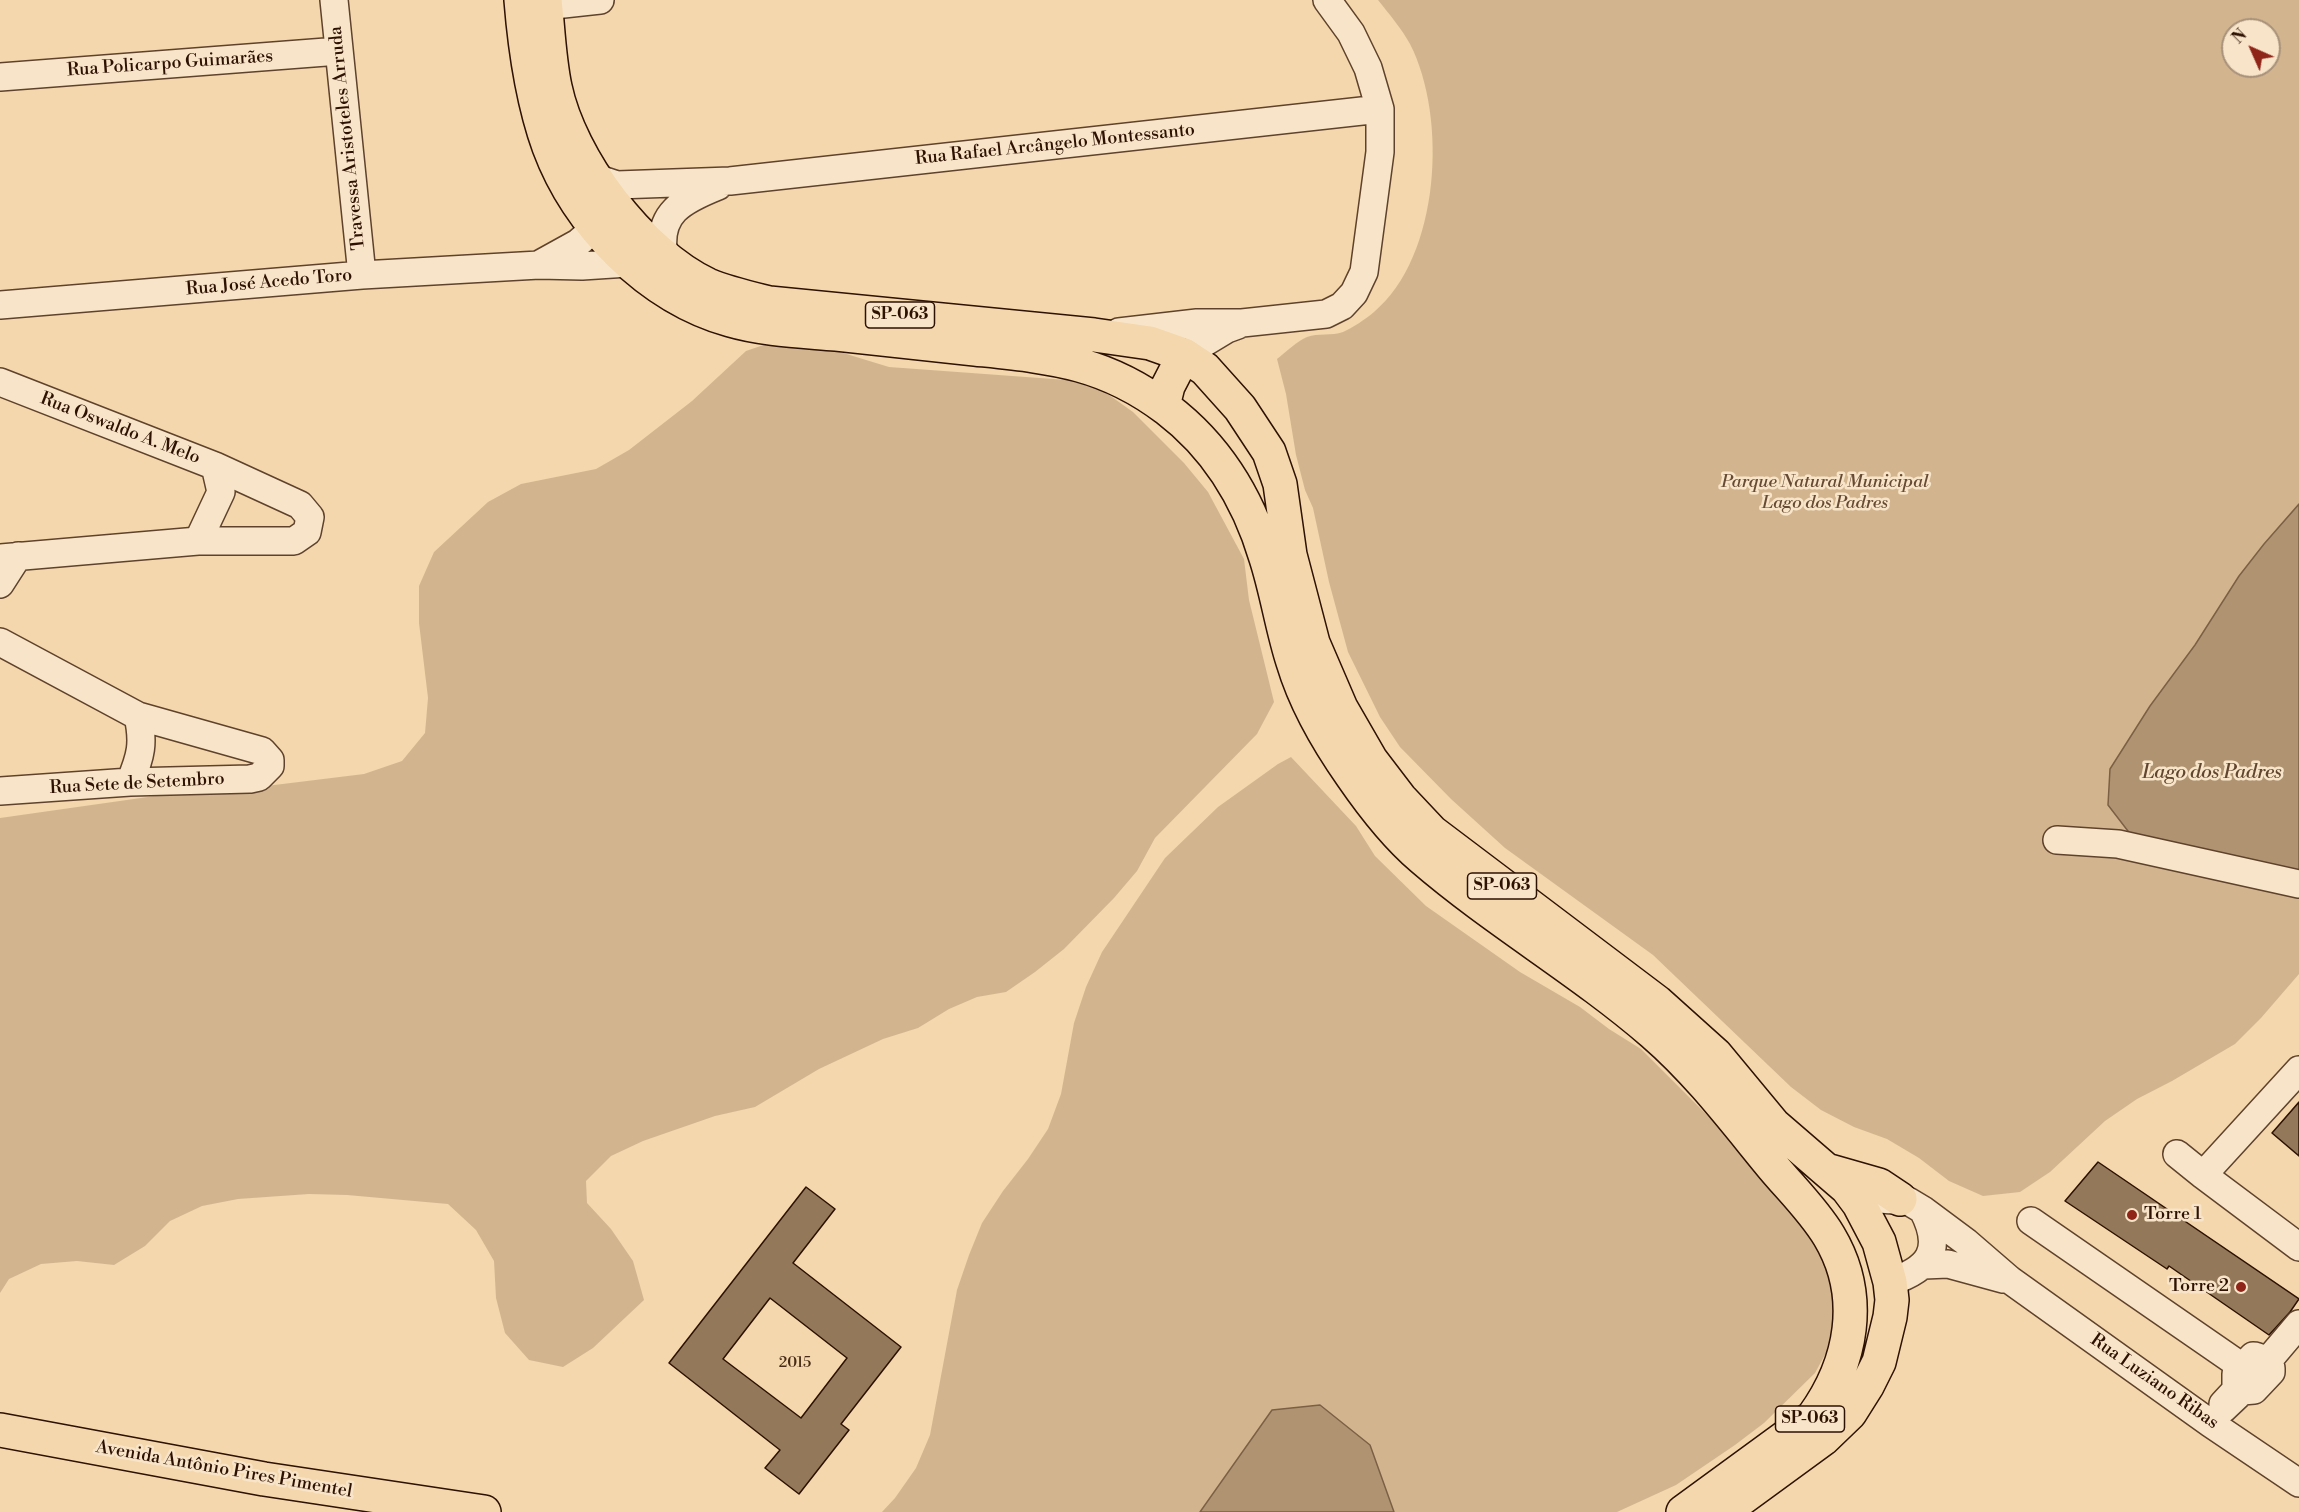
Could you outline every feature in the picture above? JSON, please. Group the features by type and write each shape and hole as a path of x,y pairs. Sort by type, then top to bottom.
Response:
{"main road":[{"name":"SP-063","path":"537,2 562,111 570,135 586,166 630,222 675,265 708,285 769,303 1094,335 1150,344 1201,361 1240,408 1269,452 1280,484 1290,555 1312,643 1341,708 1371,760 1400,798 1432,832 1657,1002 1716,1055 1774,1125 1830,1171 1860,1203 1879,1242 1890,1282 1892,1300 1880,1362 1850,1413 1807,1451 1723,1512"},
{"name":"SP-063","path":"537,2 527,65 549,146 577,200 596,227 628,263 649,280 693,306 730,320 776,329 1028,355 1083,364 1122,380 1163,406 1193,430 1234,481 1251,514 1267,560 1294,666 1308,701 1351,774 1382,816 1418,855 1653,1033 1701,1081 1811,1210 1830,1238 1849,1291 1848,1347 1839,1372 1813,1417 1683,1512"},
{"path":"1163,406 1168,387 1201,361 1217,391 1211,415 1202,426 1193,430"},
{"path":"1830,1171 1879,1185 1912,1205"},
{"path":"1830,1238 1844,1216 1860,1203"},
{"path":"1844,1273 1890,1282"},
{"name":"Avenida Antônio Pires Pimentel","path":"0,1430 264,1479 484,1512"}],"street":[{"name":"Travessa Aristoteles Arruda","path":"334,0 362,275"},
{"path":"537,2 600,0"},
{"path":"1094,335 1197,323 1242,323 1326,314 1342,306 1354,293 1364,272 1380,152 1380,110 1368,68 1351,33 1327,0"},
{"name":"Rua Policarpo Guimarães","path":"0,77 339,51"},
{"name":"Rua Rafael Arcângelo Montessanto","path":"596,178 617,185 730,181 1380,110"},
{"name":"Rua Rafael Arcângelo Montessanto","path":"664,255 661,238 665,224 676,207 695,195 730,181"},
{"path":"596,227 612,221 630,222"},
{"name":"Rua José Acedo Toro","path":"539,265 578,243 596,227"},
{"name":"Rua José Acedo Toro","path":"0,305 362,275 539,265 582,266 628,263"},
{"path":"1201,361 1227,329 1242,323"},
{"name":"Rua Oswaldo A. Melo","path":"0,382 218,479 300,505 310,517 307,532 294,541 198,541"},
{"path":"0,584 9,557 198,541 218,479"},
{"path":"0,621 4,644 138,716 143,736 142,747 130,782"},
{"name":"Rua Sete de Setembro","path":"0,791 130,782 250,779 260,777 270,766 270,760 262,751 138,716"},
{"path":"2057,840 2118,844 2299,884"},
{"path":"2203,1175 2299,1070"},
{"path":"2177,1154 2299,1247"},
{"path":"1860,1203 1883,1199 1912,1205 1932,1234 1930,1254 1924,1265 1914,1274 1890,1282"},
{"name":"Rua Luziano Ribas","path":"1912,1205 1966,1242 2010,1280 2217,1416 2299,1483"},
{"path":"2031,1221 2254,1365"},
{"name":"Rua Luziano Ribas","path":"1924,1265 1948,1264 2010,1280"},
{"path":"2217,1416 2223,1404 2236,1390 2235,1377 2254,1365 2299,1324"}],"green space":[{"name":"Parque Natural Municipal Lago dos Padres","path":"1378,0 2299,0 2299,974 2235,1044 2137,1099 2105,1121 2050,1172 2020,1192 1983,1196 1949,1181 1919,1158 1887,1139 1854,1127 1821,1110 1791,1087 1653,955 1505,848 1451,799 1400,747 1380,717 1348,652 1329,582 1313,508 1305,490 1296,455 1286,394 1277,359 1307,337 1343,332 1374,312 1396,288 1413,257 1424,223 1431,185 1433,147 1430,109 1422,75 1410,44"},
{"path":"781,339 817,345 889,367 1067,380 1102,390 1133,412 1184,463 1208,492 1244,559 1249,600 1274,702 1257,734 1155,838 1137,871 1114,898 1064,949 1006,992 977,997 949,1009 918,1028 883,1039 819,1069 755,1107 715,1116 643,1141 611,1156 586,1181 587,1203 611,1229 633,1261 644,1300 593,1348 563,1367 529,1360 505,1333 496,1298 494,1261 476,1230 448,1204 309,1194 238,1199 202,1206 170,1221 145,1246 114,1265 77,1261 41,1264 9,1279 0,1293 0,818 176,793 250,788 364,774 402,761 425,733 428,698 419,623 419,586 434,552 488,502 521,484 596,469 629,450 692,401 746,351"},
{"path":"1291,757 1356,826 1375,856 1426,906 1520,972 1580,1007 1641,1049 1743,1151 1792,1204 1828,1267 1834,1304 1833,1340 1815,1373 1764,1423 1676,1485 1617,1512 882,1512 916,1468 930,1435 957,1290 969,1255 982,1223 1048,1129 1061,1094 1074,1023 1086,987 1102,952 1165,858 1218,807"}],"water":[{"name":"Lago dos Padres","path":"2299,504 2299,884 2131,835 2108,805 2110,769 2239,576"},
{"path":"1320,1405 1370,1445 1394,1512 1200,1512 1272,1410"}],"building":[{"path":"2299,1102 2299,1156 2272,1133"},
{"path":"2098,1162 2299,1299 2290,1312 2269,1335 2169,1266 2167,1269 2065,1201"},
{"path":"806,1187 835,1209 793,1263 901,1347 841,1424 849,1430 799,1494 765,1468 780,1450 669,1363","holes":["770,1298 847,1358 801,1418 723,1359"]}],"place":[{"name":"Torre 1","path":"2132,1215"},
{"name":"Torre 2","path":"2241,1287"}]}
